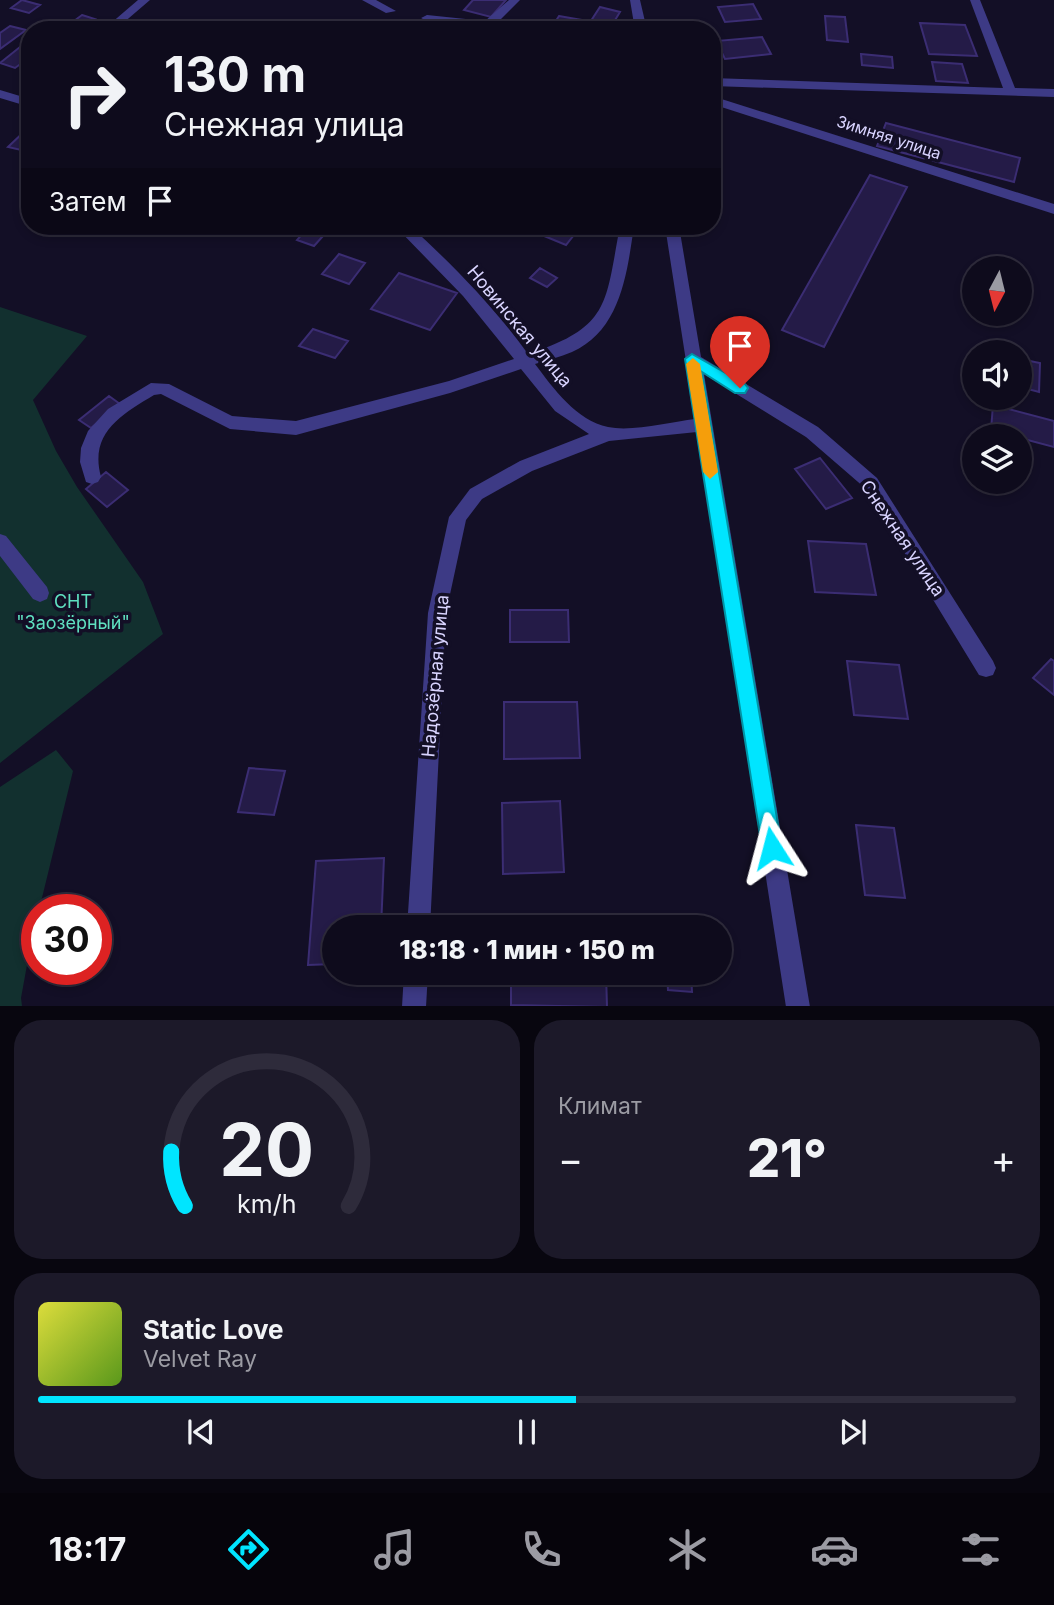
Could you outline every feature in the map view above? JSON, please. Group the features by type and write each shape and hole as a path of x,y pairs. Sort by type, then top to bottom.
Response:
{"street":[{"path":"119,21 145,0"},
{"path":"367,0 390,10"},
{"path":"493,21 515,0"},
{"path":"635,0 639,21"},
{"path":"975,0 1010,91"},
{"path":"427,18 456,21"},
{"name":"Зимняя улица","path":"721,82 1054,93"},
{"path":"0,94 21,97"},
{"name":"Зимняя улица","path":"721,103 1054,209"},
{"name":"Новинская улица","path":"411,235 446,268 506,337 547,392 578,419 608,434"},
{"path":"92,477 86,463 94,433 151,389 163,388 182,400 230,422 296,428 450,387 568,347 596,328 614,298 625,235"},
{"path":"673,235 799,1006"},
{"name":"Снежная улица","path":"692,359 812,432 871,483 986,668"},
{"path":"608,434 703,425"},
{"name":"Надозёрная улица","path":"419,915 437,613 457,517 476,494 526,466 608,434"},
{"path":"0,542 40,593"},
{"path":"414,1006 415,985"}],"green space":[{"name":"СНТ \"Заозёрный\"","path":"0,307 87,336 33,400 56,451 77,487 143,582 163,634 0,763"},
{"path":"56,750 73,771 43,894 21,894 22,1006 0,1006 0,787"}],"building":[{"path":"22,0 40,5 29,13 11,8"},
{"path":"473,0 506,0 491,17 464,10"},
{"path":"753,4 761,19 725,22 718,7"},
{"path":"600,7 620,12 614,21 591,21"},
{"path":"82,15 95,19 92,21 74,21"},
{"path":"559,16 582,20 581,21 556,21"},
{"path":"825,16 845,17 848,42 827,40"},
{"path":"920,23 965,25 977,56 929,54"},
{"path":"10,26 21,29 21,34 0,49 0,33"},
{"path":"762,37 771,54 725,59 721,51 721,41"},
{"path":"21,46 21,64 15,68 0,63"},
{"path":"861,54 892,57 893,68 862,65"},
{"path":"932,62 962,64 968,83 936,81"},
{"path":"886,123 1020,158 1014,182 877,146"},
{"path":"21,135 21,150 8,147"},
{"path":"870,175 907,187 824,347 782,330"},
{"path":"301,235 324,235 314,246 297,240"},
{"path":"542,235 574,235 566,245"},
{"path":"339,254 365,263 349,284 322,274"},
{"path":"540,268 557,278 547,287 530,278"},
{"path":"399,273 457,293 430,330 371,309"},
{"path":"313,329 348,341 335,358 299,346"},
{"path":"1032,361 1040,363 1039,392 1032,390"},
{"path":"109,396 120,404 91,428 79,420"},
{"path":"993,410 1012,410 1054,421 1054,447 1032,441 1032,424 991,424"},
{"path":"820,458 852,498 826,509 795,469"},
{"path":"106,472 128,490 107,507 86,489"},
{"path":"808,541 866,544 876,595 815,592"},
{"path":"510,610 568,610 569,642 510,642"},
{"path":"1051,659 1054,661 1054,695 1033,678"},
{"path":"847,661 899,665 908,719 854,715"},
{"path":"504,702 577,702 580,758 504,759"},
{"path":"249,768 285,771 274,815 238,812"},
{"path":"560,801 564,872 503,874 502,803"},
{"path":"856,825 894,828 905,898 865,895"},
{"path":"384,858 382,915 322,915 322,964 308,965 316,861"},
{"path":"511,985 606,985 607,1006 511,1005"},
{"path":"668,985 692,985 692,992 668,990"}],"slow traffic":[{"path":"693,364 710,472"}],"route":[{"path":"740,388 692,359 772,848"}]}
